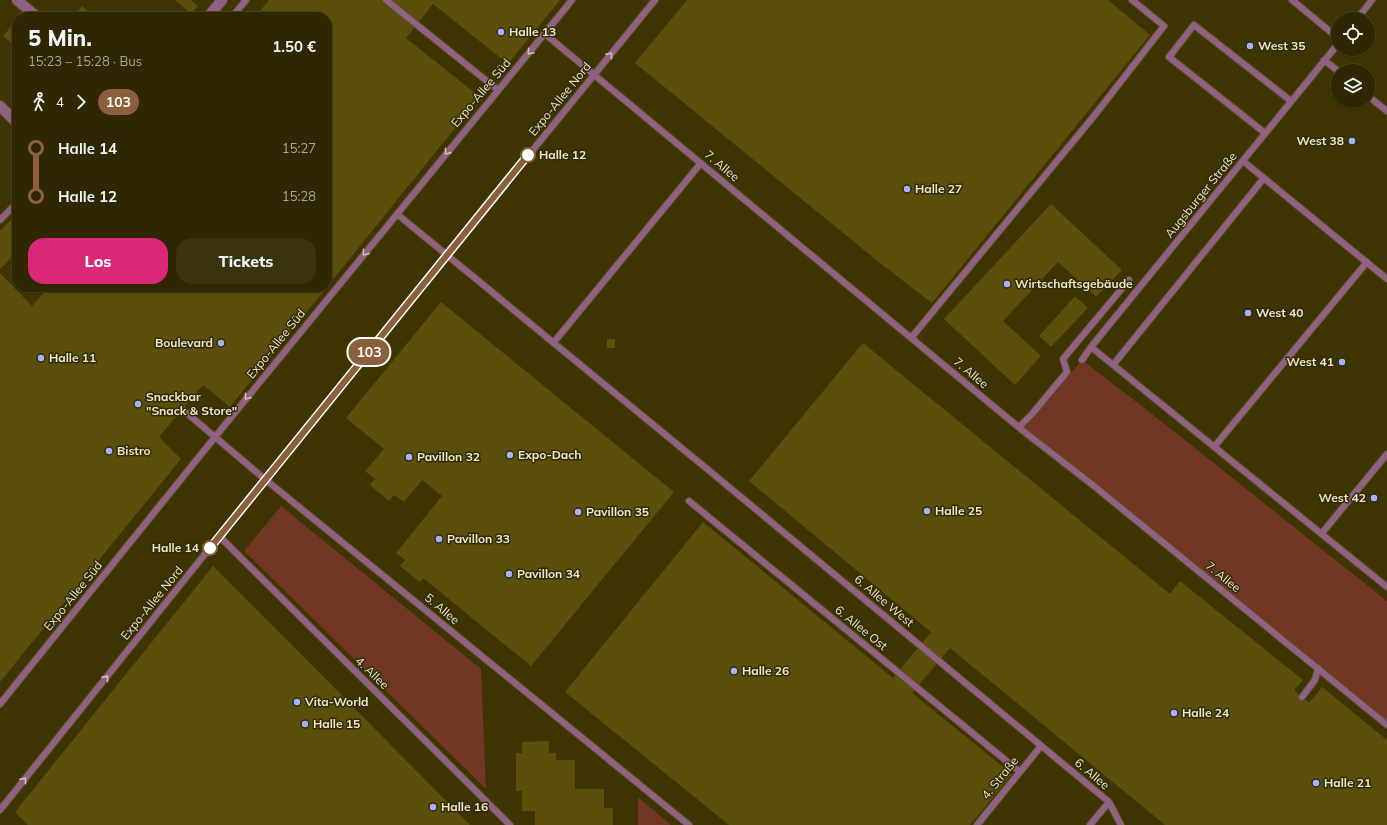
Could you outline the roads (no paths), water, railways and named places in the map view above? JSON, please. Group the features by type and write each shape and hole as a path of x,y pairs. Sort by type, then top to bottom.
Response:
{"street":[{"path":"17,0 31,12"},
{"path":"212,12 222,0"},
{"path":"0,106 12,118"}],"lane":[{"path":"236,12 246,0"},
{"path":"386,0 498,90"},
{"name":"Expo-Allee Süd","path":"0,704 215,437 572,0"},
{"name":"Expo-Allee Nord","path":"0,810 265,479 655,0"},
{"path":"911,338 1089,122 1164,26 1132,0"},
{"path":"1292,0 1331,32"},
{"path":"1363,12 1372,0"},
{"path":"1265,133 1169,57 1194,25 1291,101"},
{"name":"7. Allee","path":"545,34 1019,427 1100,491 1387,725"},
{"name":"Augsburger Straße","path":"1082,360 1331,52"},
{"path":"1324,60 1331,66"},
{"path":"1375,102 1387,111"},
{"path":"1242,161 1387,279"},
{"path":"554,342 701,163"},
{"path":"1113,365 1264,178"},
{"path":"0,220 12,208"},
{"name":"6. Allee West","path":"397,214 554,342 1041,746"},
{"path":"1214,447 1367,262"},
{"path":"1019,427 1032,414 1067,372 1063,359 1129,280"},
{"path":"1091,347 1387,587"},
{"name":"5. Allee","path":"182,409 265,479 689,825"},
{"path":"1322,534 1387,454"},
{"name":"6. Allee Ost","path":"689,501 1020,772"},
{"name":"4. Allee","path":"219,536 510,825"},
{"path":"1302,697 1315,680 1318,668"},
{"name":"4. Straße","path":"977,825 1041,746"},
{"name":"6. Allee","path":"1041,746 1109,802 1121,825"},
{"path":"1090,825 1109,802"}],"place":[{"name":"Halle 13","path":"501,32"},
{"name":"West 35","path":"1250,46"},
{"name":"West 38","path":"1352,141"},
{"name":"Halle 12","path":"528,155"},
{"name":"Halle 27","path":"907,189"},
{"name":"Wirtschaftsgebäude","path":"1007,284"},
{"name":"West 40","path":"1248,313"},
{"name":"Boulevard","path":"221,343"},
{"name":"Halle 11","path":"41,358"},
{"name":"West 41","path":"1342,362"},
{"name":"Snackbar \"Snack & Store\"","path":"138,404"},
{"name":"Bistro","path":"109,451"},
{"name":"Expo-Dach","path":"510,455"},
{"name":"Pavillon 32","path":"409,457"},
{"name":"West 42","path":"1374,498"},
{"name":"Halle 25","path":"927,511"},
{"name":"Pavillon 35","path":"578,512"},
{"name":"Pavillon 33","path":"439,539"},
{"name":"Halle 14","path":"210,548"},
{"name":"Pavillon 34","path":"509,574"},
{"name":"Halle 26","path":"734,671"},
{"name":"Vita-World","path":"297,702"},
{"name":"Halle 24","path":"1174,713"},
{"name":"Halle 15","path":"305,724"},
{"name":"Halle 21","path":"1316,783"},
{"name":"Halle 16","path":"433,807"}]}
